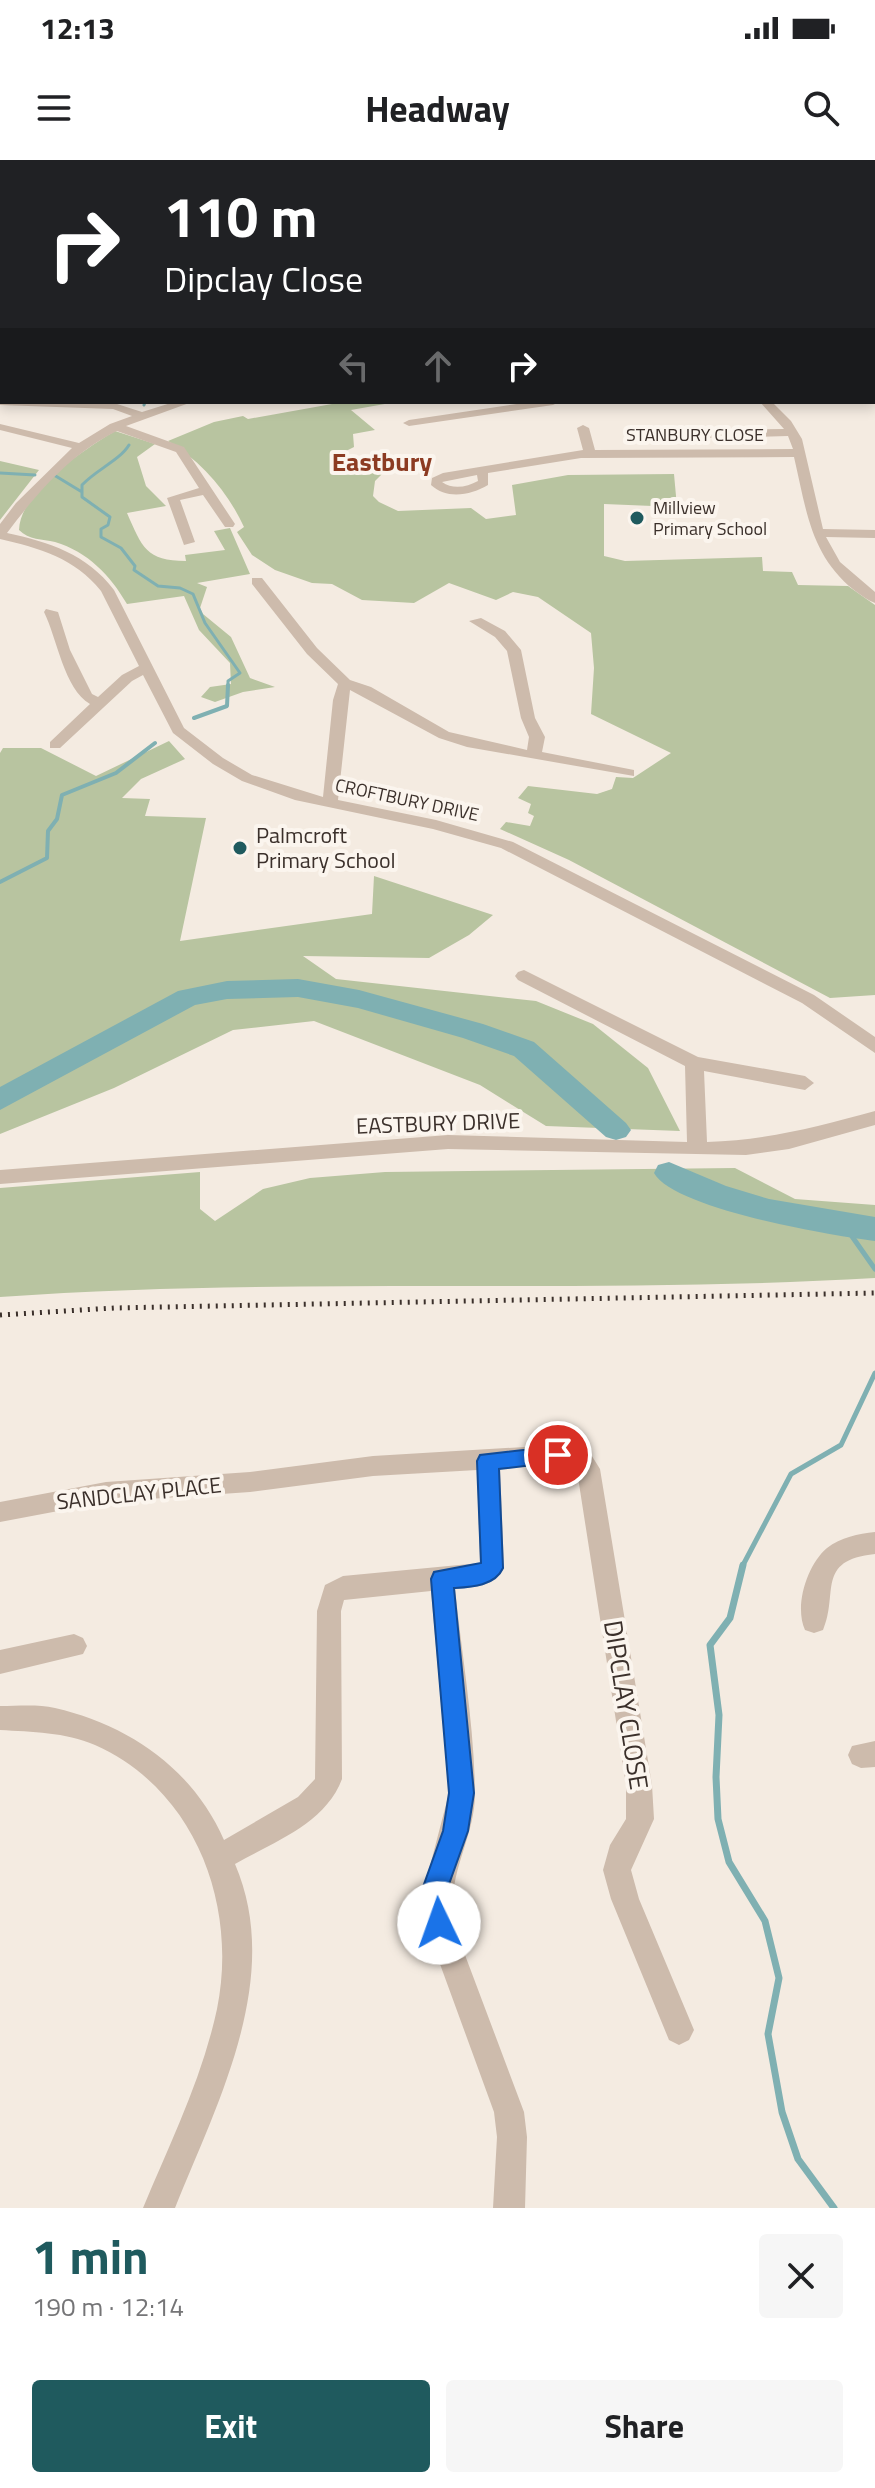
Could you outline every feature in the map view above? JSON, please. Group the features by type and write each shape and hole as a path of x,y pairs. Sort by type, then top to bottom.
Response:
{"street":[{"path":"57,404 114,406 140,415"},
{"path":"0,534 34,487 78,446 140,415 179,404"},
{"path":"409,423 528,404"},
{"path":"768,404 793,432 817,533 833,564 875,599"},
{"path":"114,426 180,450 229,524"},
{"path":"0,427 78,446"},
{"path":"583,428 590,454"},
{"path":"706,434 793,432"},
{"name":"STANBURY CLOSE","path":"482,471 590,454 800,453"},
{"path":"189,542 173,498 207,490"},
{"path":"817,533 875,534"},
{"name":"CROFTBURY DRIVE","path":"0,534 64,553 94,571 107,590 178,730 195,746 247,778 330,804 478,835 536,857 808,999 843,1021 875,1047"},
{"path":"257,581 312,651 345,683 366,690 444,735 472,744 629,773"},
{"path":"51,612 60,629 65,655 77,672 86,696 100,704"},
{"path":"476,621 500,634 514,650 528,718 537,737 534,756"},
{"path":"55,745 127,678 146,668"},
{"path":"330,804 340,700 345,683"},
{"path":"524,976 694,1063 805,1083"},
{"path":"694,1063 697,1149"},
{"name":"EASTBURY DRIVE","path":"0,1177 448,1142 697,1149 789,1142 875,1118"},
{"name":"DIPCLAY CLOSE","path":"279,1480 373,1466 558,1455 582,1460 588,1469 641,1803 636,1831 620,1855 617,1870 622,1891 679,2030"},
{"path":"220,1857 308,1807 327,1786 330,1773 329,1611 334,1593 343,1587 479,1576 492,1568 488,1461"},
{"name":"SANDCLAY PLACE","path":"0,1512 106,1492 279,1480"},
{"path":"814,1622 813,1600 821,1572 834,1557 850,1546 875,1543"},
{"path":"442,1579 462,1793 460,1813 441,1865 434,1903 509,2112 512,2137 509,2208"},
{"path":"0,1662 74,1646"},
{"path":"3,1722 59,1720 100,1734 143,1756 166,1775 192,1806 220,1857 232,1899 237,1976 220,2052 159,2208"}],"green space":[{"path":"332,404 385,404 351,410 375,430 353,434 354,447 330,459 349,473 375,469 382,474 375,481 373,496 398,511 471,508 486,519 516,515 512,485 568,475 674,474 677,507 604,504 604,556 625,561 762,557 763,571 792,572 798,585 848,586 875,605 875,995 830,998 569,860 500,829 506,822 530,826 534,816 528,813 531,804 518,798 528,786 597,794 612,789 616,777 633,778 671,753 591,714 594,668 591,633 538,597 513,592 496,600 449,583 414,603 362,600 332,584 312,583 275,570 252,555 237,532 244,527 230,502 192,458 168,441 214,422 243,416 248,419"},
{"path":"115,431 155,444 137,457 146,486 166,506 127,513 147,550 162,558 186,561 185,555 225,550 214,531 230,528 250,574 197,583 207,587 200,608 231,637 250,678 275,687 243,692 215,702 201,697 210,687 231,684 230,663 199,630 184,596 127,604 113,583 88,558 67,546 31,537 19,530 22,515 42,486 72,460"},
{"path":"0,461 39,470 0,520"},
{"path":"169,741 185,759 141,779 122,798 150,799 145,816 206,818 180,941 372,914 374,876 493,915 469,935 429,958 303,956 336,979 536,1001 593,1024 648,1068 680,1131 546,1126 480,1085 314,1021 233,1030 114,1088 0,1134 0,753 3,748 41,748 96,776"},
{"path":"735,1168 795,1199 875,1205 875,1278 656,1285 219,1288 0,1297 0,1188 200,1172 200,1209 215,1221 263,1189 310,1178 385,1172"}],"waterway":[{"path":"82,492 82,485 129,445"},
{"path":"0,473 35,475"},
{"path":"54,475 82,492"},
{"path":"82,492 82,497 110,517 108,525 101,529 101,537 121,548 135,566 134,570 158,586 180,588 193,594 205,623 240,673 228,681 228,685"},
{"path":"194,718 227,706 228,685"},
{"path":"0,882 47,858 48,831 57,819 62,795 116,773 155,743"},
{"path":"0,1100 188,997 227,990 298,988 359,999 473,1031 524,1049 616,1130"},
{"path":"669,1173 715,1194 769,1210 875,1229"},
{"path":"844,1225 875,1269"},
{"path":"743,1565 791,1474 841,1445 875,1373"},
{"path":"743,1565 730,1618 710,1645 719,1715 716,1777 718,1819 729,1862 765,1921 779,1978 768,2034 782,2112 798,2159 834,2208"}],"railway":[{"path":"0,1315 114,1308 875,1293"}],"place":[{"name":"Millview Primary School","path":"637,518"},
{"name":"Palmcroft Primary School","path":"240,848"}],"district":[{"name":"Eastbury","path":"382,462"}],"route":[{"path":"439,1923 434,1903 435,1887 455,1831 462,1793 442,1579 479,1576 492,1568 488,1461 558,1455"}]}
